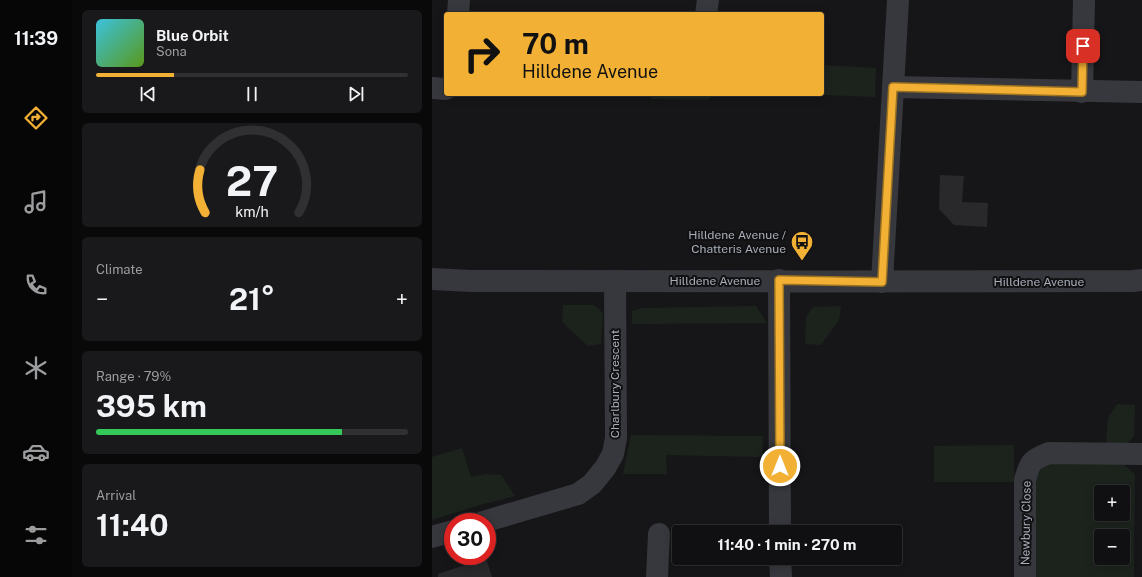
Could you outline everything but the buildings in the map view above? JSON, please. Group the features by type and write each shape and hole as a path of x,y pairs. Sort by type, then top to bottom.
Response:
{"street":[{"path":"458,12 459,0"},
{"path":"706,12 708,0"},
{"path":"882,282 898,0"},
{"path":"1082,92 1084,0"},
{"path":"893,87 1082,92 1142,92"},
{"path":"432,88 444,89"},
{"name":"Hilldene Avenue","path":"432,279 471,281 779,280 882,282 1142,280"},
{"path":"779,280 780,525"},
{"name":"Charlbury Crescent","path":"496,518 578,494 592,484 605,468 613,454 616,438 615,281"},
{"name":"Newbury Close","path":"1025,577 1025,480 1028,467 1035,459 1049,453 1142,454"},
{"path":"432,537 444,534"},
{"path":"657,577 658,534"},
{"path":"780,565 780,577"}],"shaded area":[{"path":"824,65 876,68 875,97 824,95"},
{"path":"650,96 711,96 708,100 651,99"},
{"path":"563,305 594,305 603,313 601,344 588,346 562,322"},
{"path":"756,306 767,323 632,324 632,311 642,308"},
{"path":"841,306 839,320 821,345 805,344 806,317 813,307"},
{"path":"1117,404 1135,405 1134,436 1126,445 1106,445 1108,418"},
{"path":"631,435 763,436 762,457 666,455 667,474 623,474"},
{"path":"1014,445 1014,482 934,482 934,446"},
{"path":"462,448 471,477 485,474 501,475 515,496 454,513 444,513 444,516 432,520 432,457"},
{"path":"1053,463 1122,463 1135,474 1134,577 1035,577 1034,482 1042,468"}],"place":[{"name":"Hilldene Avenue / Chatteris Avenue","path":"802,262"}],"route":[{"path":"780,466 779,280 882,282 893,87 1082,92 1083,46"}]}
